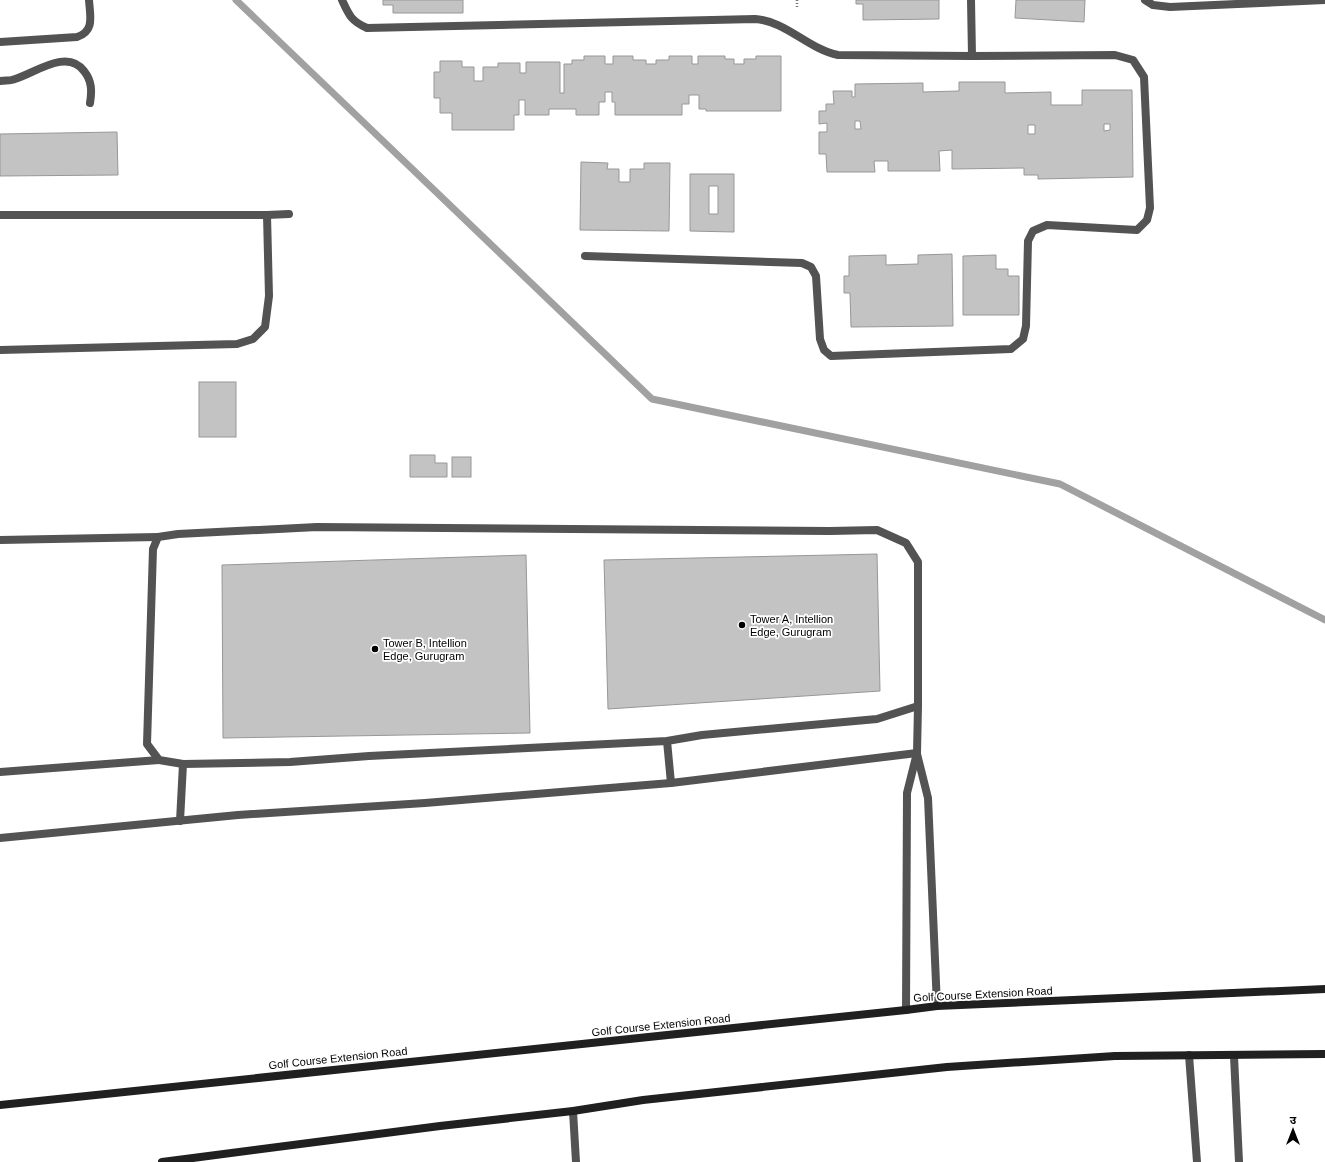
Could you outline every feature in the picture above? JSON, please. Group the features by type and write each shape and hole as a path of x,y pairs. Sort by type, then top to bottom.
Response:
{"main road":[{"name":"Golf Course Extension Road","path":"0,1105 937,1006 1325,989"},
{"path":"162,1162 440,1126 573,1111 643,1100 947,1067 1115,1056 1325,1054"}],"street":[{"path":"0,42 77,37 84,34 89,28 89,0"},
{"path":"342,0 347,12 356,23 367,28 755,19 765,20 776,24 817,48 828,53 838,55 1115,56 1133,60 1144,77 1150,208 1147,220 1137,230 1047,225 1033,231 1028,241 1026,326 1023,339 1011,349 831,356 824,350 820,339 816,276 811,267 802,263 585,256"},
{"path":"971,0 972,56"},
{"path":"1145,0 1153,5 1170,7 1325,0"},
{"path":"0,81 14,80 48,64 61,62 76,64 82,68 91,84 90,103"},
{"path":"0,215 289,214"},
{"path":"0,350 237,344 253,339 265,327 269,296 267,215"},
{"path":"0,540 158,538 178,534 317,527 822,531 877,530 906,543 918,562 917,753 907,793 906,1010"},
{"path":"158,538 153,549 152,556 147,744 159,760"},
{"path":"0,772 159,760 183,764 290,762 369,756 667,741 702,735 877,719 918,706"},
{"path":"667,741 671,783"},
{"path":"0,838 238,815 425,803 671,783 917,753"},
{"path":"917,753 928,798 937,1006"},
{"path":"180,821 183,764"},
{"path":"1189,1055 1197,1162"},
{"path":"1234,1056 1239,1162"},
{"path":"573,1111 576,1162"}],"path":[{"path":"797,0 797,7"}],"building":[{"path":"383,0 463,0 463,13 393,13 393,5 383,5"},
{"path":"856,0 939,0 939,19 863,20 863,4 856,4"},
{"path":"1016,0 1085,0 1084,22 1015,18"},
{"path":"584,56 605,56 605,64 613,64 613,56 633,56 633,60 646,60 646,64 656,64 656,60 669,60 669,56 692,56 692,64 698,64 698,56 725,56 725,59 734,59 734,64 744,64 744,59 756,59 756,56 781,56 781,111 706,111 706,109 699,109 699,95 689,95 689,104 682,104 682,115 615,115 615,102 612,102 612,92 605,92 605,102 599,102 599,115 576,115 576,109 549,109 549,115 525,115 525,100 519,100 519,115 514,115 514,130 452,130 452,113 440,113 440,98 434,98 434,72 440,72 440,61 462,61 462,67 474,67 474,81 483,81 483,67 498,67 498,63 520,63 520,73 526,73 526,62 560,62 560,93 564,93 564,64 572,64 572,60 584,60"},
{"path":"959,82 1005,82 1005,93 1051,92 1051,105 1082,105 1082,90 1132,90 1133,177 1038,179 1038,175 1024,175 1024,168 952,169 952,150 939,151 940,171 888,171 888,161 874,161 875,172 827,172 826,154 819,154 819,132 827,132 827,123 819,124 819,111 826,111 826,104 834,104 833,91 852,91 852,97 855,97 855,84 923,83 923,92 959,91","holes":["855,121 860,121 861,129 855,129","1104,124 1110,124 1110,130 1104,131","1028,125 1035,125 1035,134 1028,134"]},
{"path":"117,132 118,175 0,176 0,134"},
{"path":"581,162 608,163 607,169 619,169 619,182 630,182 630,169 644,169 644,163 670,163 669,231 580,230"},
{"path":"690,174 734,174 734,232 690,231","holes":["709,186 718,186 718,214 709,214"]},
{"path":"952,254 953,326 851,327 850,293 844,293 844,276 849,276 849,256 886,255 886,265 918,264 918,255"},
{"path":"996,255 996,269 1008,269 1008,276 1019,276 1019,315 963,315 963,256"},
{"path":"199,382 236,382 236,437 199,437"},
{"path":"410,455 435,455 435,463 447,463 447,477 410,477"},
{"path":"452,457 471,457 471,477 452,477"},
{"name":"Tower A, Intellion Edge, Gurugram","path":"877,554 880,691 608,709 604,560"},
{"name":"Tower B, Intellion Edge, Gurugram","path":"526,555 530,733 223,738 222,565"}],"waterway":[{"path":"236,0 652,399 1060,484 1325,620"}],"place":[{"name":"Tower A, Intellion Edge, Gurugram","path":"742,625"},
{"name":"Tower B, Intellion Edge, Gurugram","path":"375,649"}]}
